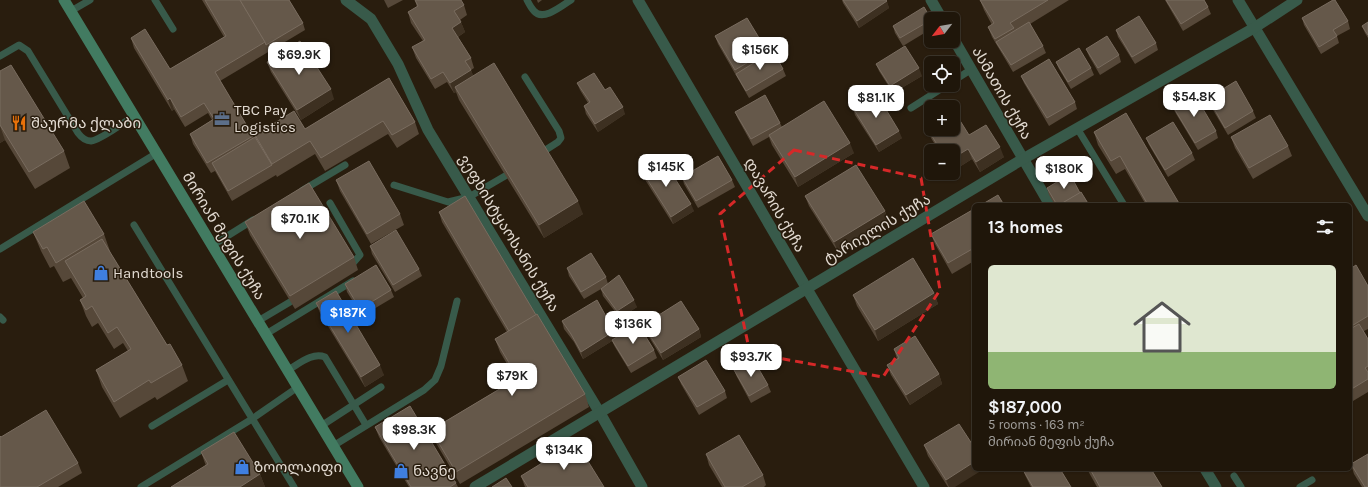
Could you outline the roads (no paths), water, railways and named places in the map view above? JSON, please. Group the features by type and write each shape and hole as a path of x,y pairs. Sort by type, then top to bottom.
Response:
{"main road":[{"name":"მირიან მეფის ქუჩა","path":"64,0 358,487"}],"street":[{"name":"ვეფხისტყაოსანის ქუჩა","path":"346,0 371,19 398,64 428,130 600,412 642,487"},
{"name":"დავარის ქუჩა","path":"638,0 806,289 924,487"},
{"path":"931,0 938,12"},
{"path":"1238,0 1368,216"},
{"name":"ტარიელის ქუჩა","path":"475,487 1023,159 1254,28 1297,0"},
{"name":"ასმათის ქუჩა","path":"959,48 1049,203"},
{"path":"1206,471 1216,487"}],"lane":[{"path":"71,11 90,0"},
{"path":"155,0 173,29"},
{"path":"527,0 534,12 538,14 549,14 571,0"},
{"path":"0,56 19,45 28,50 78,133 84,139 90,141 98,138 134,116"},
{"path":"960,77 972,69"},
{"path":"525,77 559,131 561,138 558,142 544,151"},
{"path":"911,108 935,92"},
{"path":"1077,128 1123,203"},
{"path":"0,249 157,153"},
{"path":"299,193 345,165"},
{"path":"394,185 448,202 469,197 505,176"},
{"path":"330,203 360,256 354,262"},
{"path":"212,245 260,217"},
{"path":"134,225 294,487"},
{"path":"266,334 358,278"},
{"path":"333,446 424,390 435,380 441,366 457,301"},
{"path":"258,321 290,302"},
{"path":"288,370 312,356 319,355 325,357 366,425"},
{"path":"152,426 228,380"},
{"path":"141,487 252,419 298,387"},
{"path":"321,426 382,387"},
{"path":"1234,476 1241,487"},
{"path":"1300,487 1312,480"}],"place":[{"name":"TBC Pay Logistics","path":"222,119"},
{"name":"შაურმა ქლაბი","path":"19,123"},
{"name":"Handtools","path":"101,273"},
{"name":"ზოოლაიფი","path":"242,467"},
{"name":"ნავნე","path":"401,471"}]}
